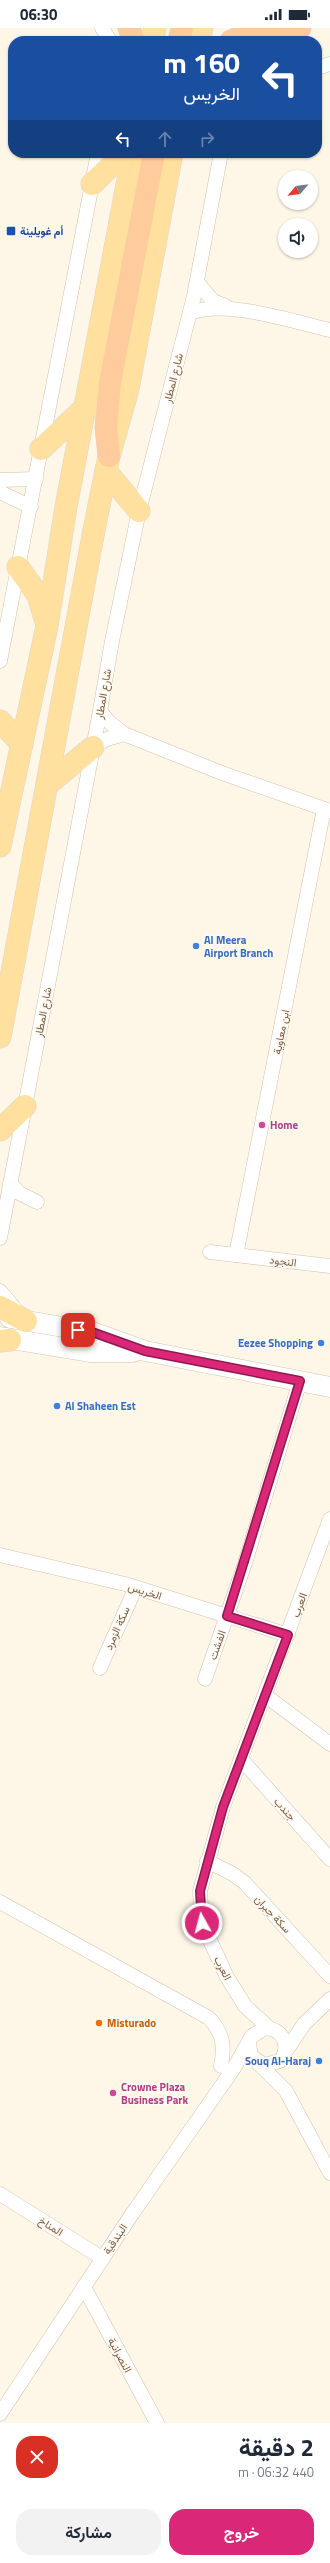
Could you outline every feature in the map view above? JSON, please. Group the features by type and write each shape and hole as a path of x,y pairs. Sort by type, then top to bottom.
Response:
{"highway":[{"path":"243,36 257,30 300,28"},
{"path":"108,463 106,427 110,383 153,158"}],"main road":[{"path":"92,184 119,158"},
{"path":"0,846 47,626 66,506 132,158"},
{"path":"0,1038 108,463 128,389 171,158"},
{"path":"41,449 86,407"},
{"path":"108,463 139,510"},
{"path":"18,567 38,596 47,626"},
{"path":"0,721 22,744"},
{"path":"48,784 93,747"},
{"path":"0,1130 25,1106"},
{"path":"0,1307 26,1321"},
{"path":"0,1317 92,1332 150,1349 330,1387"},
{"path":"3,1341 90,1352 150,1349"}],"street":[{"path":"0,661 31,507 97,158"},
{"name":"شارع المطار","path":"0,1238 100,712 112,641 139,510 197,282 220,158"},
{"path":"197,282 213,301 232,309"},
{"path":"190,313 210,307 232,309 330,330"},
{"path":"0,480 36,479"},
{"path":"0,492 31,507"},
{"name":"ابن معاوية","path":"100,712 124,734 222,773 327,810 236,1255"},
{"path":"93,747 124,734"},
{"path":"10,1183 20,1193 37,1202"},
{"name":"النجود","path":"210,1252 330,1266"},
{"path":"0,1291 26,1321"},
{"name":"الفشت","path":"205,1679 227,1616 300,1381"},
{"name":"العرب","path":"273,2029 245,2006 227,1977 202,1923 200,1891 223,1807 329,1526"},
{"name":"الخريس","path":"0,1555 124,1584 135,1589 288,1635"},
{"name":"سكة الزمرد","path":"100,1668 135,1589"},
{"path":"266,1696 330,1744"},
{"name":"جندب","path":"241,1759 330,1858"},
{"name":"سكة جبران","path":"207,1861 234,1874 245,1883 330,1976"},
{"path":"0,1902 209,2018 220,2032 227,2067 257,2062 270,2066 283,2056 304,2024 330,1999"},
{"name":"العرب","path":"245,2006 250,2040"},
{"path":"286,2090 257,2062 249,2050 250,2040 260,2030 304,2024"},
{"path":"273,2029 285,2039 280,2070 286,2090 330,2173"},
{"name":"البندقية","path":"0,2414 227,2067 250,2040"},
{"name":"المناخ","path":"0,2194 102,2258"},
{"name":"النصرانية","path":"84,2287 157,2423"}],"place":[{"name":"أم غويلينة","path":"11,231"},
{"name":"Al Meera Airport Branch","path":"196,946"},
{"name":"Home","path":"262,1125"},
{"name":"Eezee Shopping","path":"321,1343"},
{"name":"Al Shaheen Est","path":"57,1406"},
{"name":"Misturado","path":"99,2023"},
{"name":"Souq Al-Haraj","path":"319,2061"},
{"name":"Crowne Plaza Business Park","path":"113,2093"}],"route":[{"path":"78,1330 92,1332 145,1351 300,1381 245,1563 227,1616 288,1635 223,1807 200,1891 202,1923"}]}
